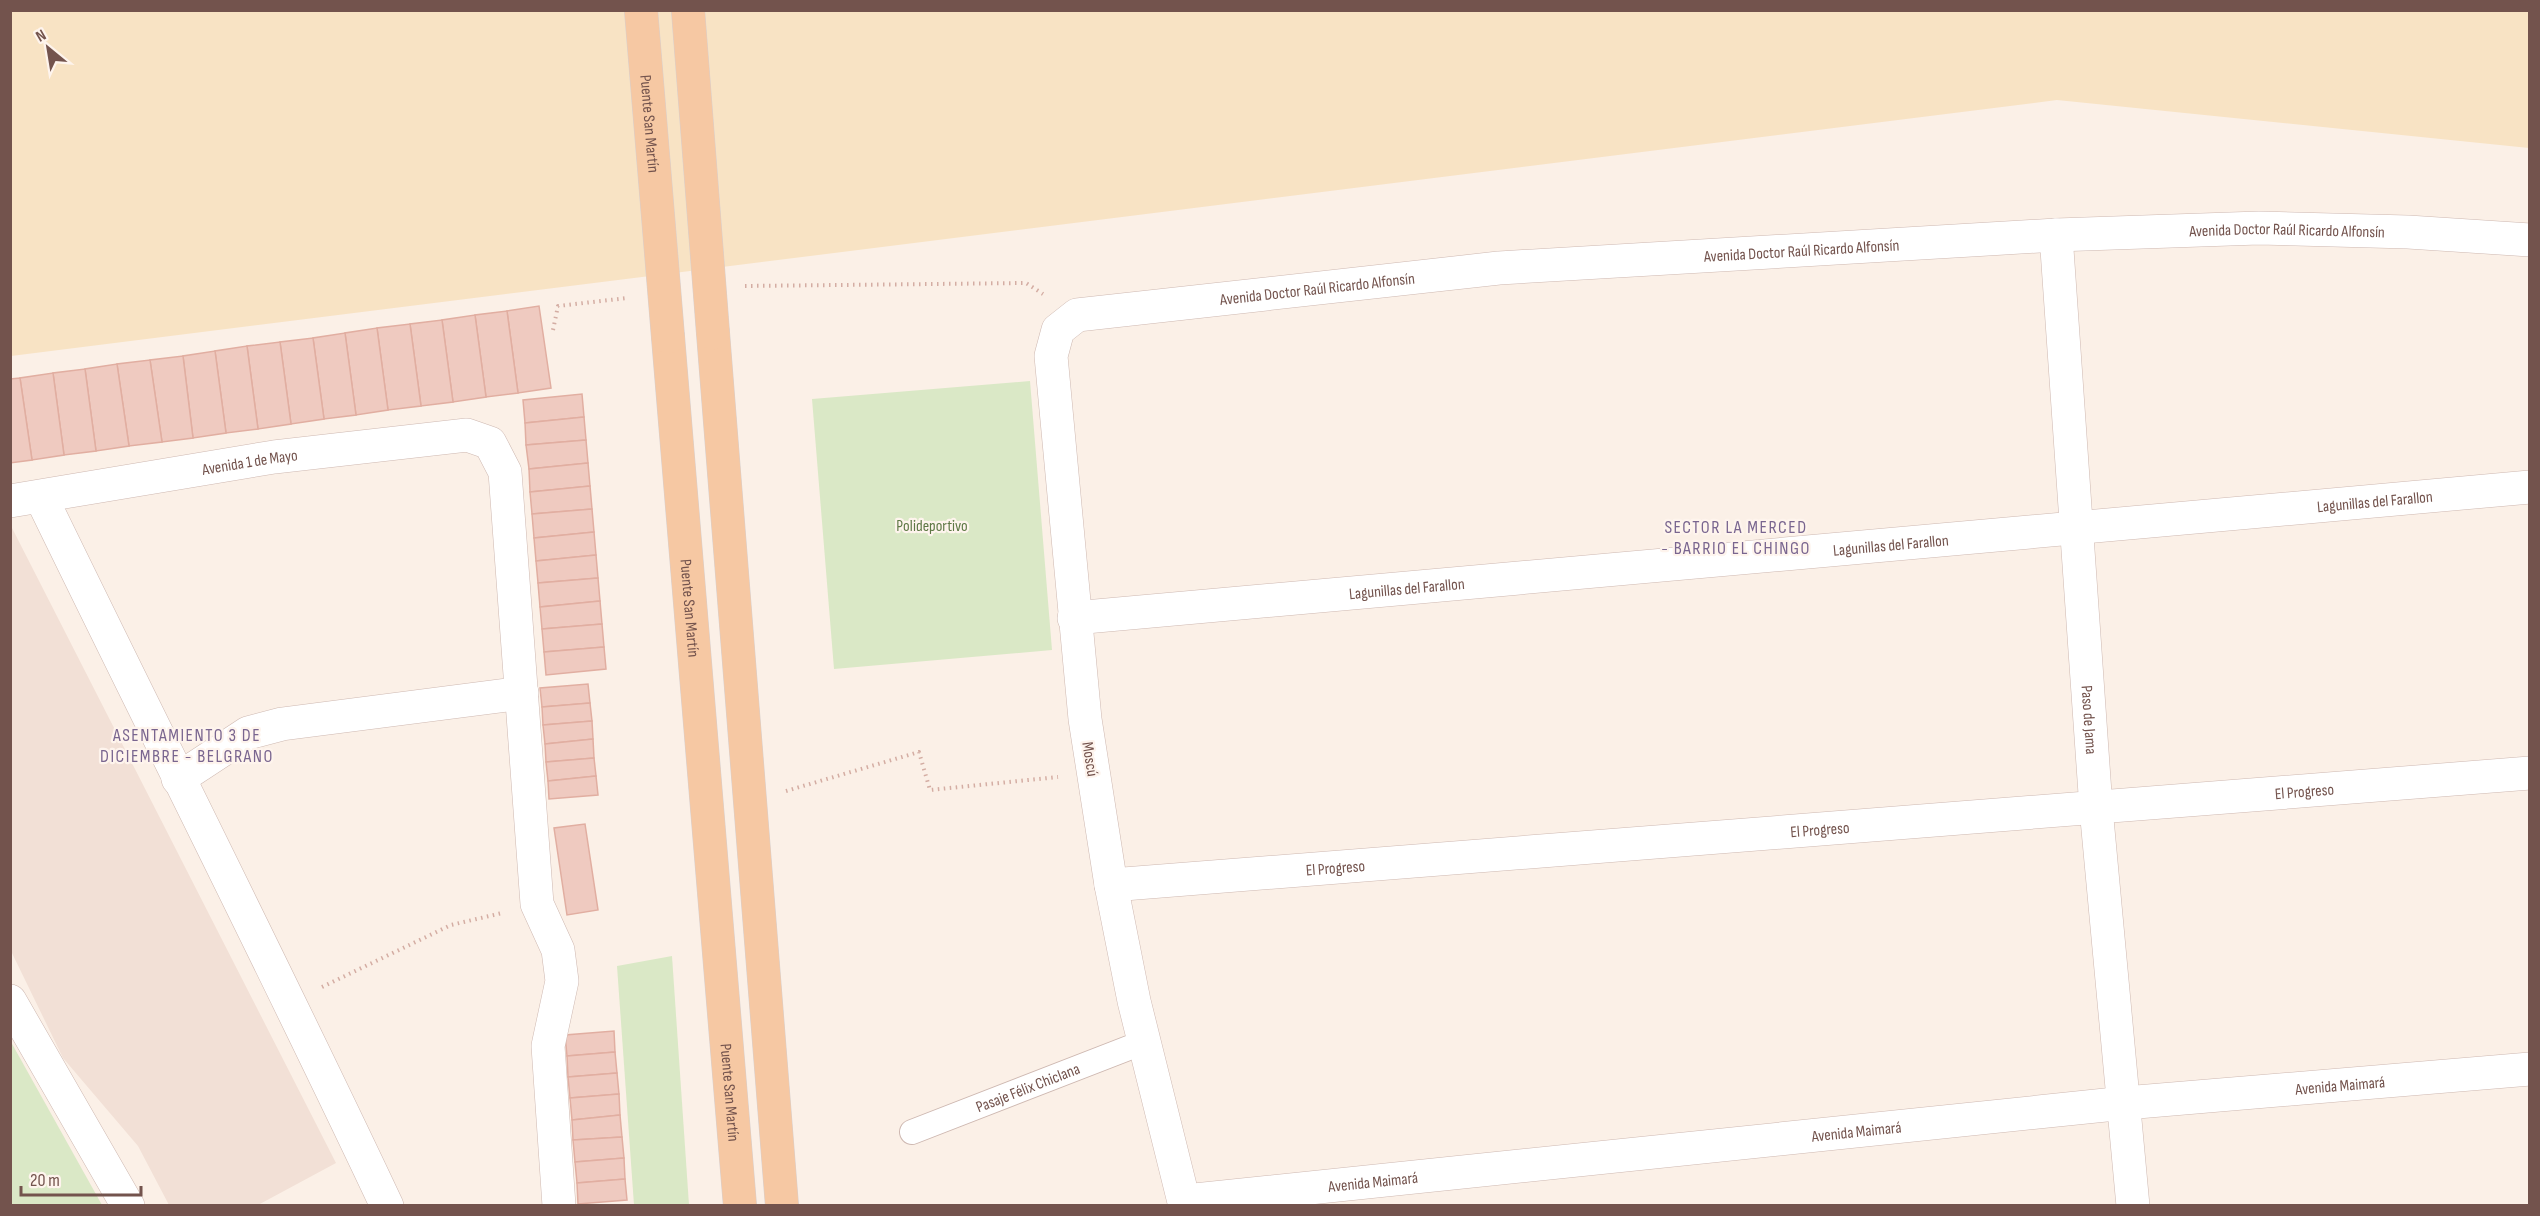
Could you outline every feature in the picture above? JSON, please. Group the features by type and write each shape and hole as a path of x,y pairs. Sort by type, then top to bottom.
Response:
{"main road":[{"name":"Puente San Martín","path":"641,10 740,1206"},
{"path":"688,10 782,1206"}],"street":[{"name":"Avenida Doctor Raúl Ricardo Alfonsín","path":"1077,315 1499,268 2056,235 2259,228 2408,232 2529,240"},
{"name":"Paso de Jama","path":"2056,235 2096,808 2133,1206"},
{"name":"Moscú","path":"1077,315 1058,330 1051,356 1074,618 1111,885 1144,1042 1185,1204"},
{"name":"Avenida 1 de Mayo","path":"26,499 285,456 467,435 490,443 505,472 522,693"},
{"name":"Lagunillas del Farallon","path":"1074,618 2075,526 2529,487"},
{"path":"26,499 178,779 291,1002 387,1206"},
{"path":"178,779 248,733 282,724 522,693 537,904 558,950 562,981 548,1046 559,1206"},
{"name":"El Progreso","path":"1111,885 2529,772"},
{"path":"10,1001 128,1206"},
{"name":"Avenida Maimará","path":"1185,1204 2125,1103 2529,1069"}],"lane":[{"name":"Pasaje Félix Chiclana","path":"912,1132 1144,1042"}],"path":[{"path":"735,286 1026,283 1077,315"},
{"path":"750,802 919,752 930,790 1094,774"},
{"path":"291,1002 451,925 537,904"}],"shaded area":[{"path":"11,526 336,1163 258,1205 169,1205 138,1146 63,1058 11,951"}],"green space":[{"name":"Polideportivo","path":"1030,381 1052,650 834,669 812,399"},
{"path":"672,956 689,1205 634,1205 617,966"},
{"path":"11,1042 102,1205 11,1205"}],"sand":[{"path":"10,11 2529,11 2529,148 2057,100 11,356"}],"building":[{"path":"539,306 551,388 518,393 507,311"},
{"path":"507,311 518,393 486,397 475,315"},
{"path":"475,315 486,397 453,402 442,320"},
{"path":"442,320 453,402 421,406 410,324"},
{"path":"410,324 421,406 388,410 377,328"},
{"path":"377,328 388,410 356,415 345,333"},
{"path":"345,333 356,415 324,419 313,338"},
{"path":"313,338 324,419 291,424 280,342"},
{"path":"280,342 291,424 258,429 247,346"},
{"path":"247,346 258,429 226,433 215,351"},
{"path":"215,351 226,433 193,438 183,356"},
{"path":"183,356 193,438 162,442 150,360"},
{"path":"150,360 162,442 129,446 117,364"},
{"path":"117,364 129,446 96,451 85,369"},
{"path":"85,369 96,451 64,455 53,373"},
{"path":"53,373 64,455 32,460 20,378"},
{"path":"20,378 32,460 10,463 10,379"},
{"path":"582,394 584,417 525,423 523,400"},
{"path":"584,417 586,440 526,445 525,423"},
{"path":"586,440 588,463 529,469 526,445"},
{"path":"588,463 590,486 530,492 529,469"},
{"path":"590,486 592,509 532,514 530,492"},
{"path":"592,509 594,532 534,538 532,514"},
{"path":"594,532 596,555 536,561 534,538"},
{"path":"596,555 598,578 538,583 536,561"},
{"path":"598,578 600,601 540,607 538,583"},
{"path":"600,601 602,624 542,629 540,607"},
{"path":"602,624 604,647 544,652 542,629"},
{"path":"604,647 606,669 546,675 544,652"},
{"path":"588,684 590,703 542,707 540,688"},
{"path":"590,703 592,721 543,725 542,707"},
{"path":"592,721 593,739 545,744 543,725"},
{"path":"593,739 594,758 546,762 545,744"},
{"path":"594,758 596,776 548,781 546,762"},
{"path":"596,776 598,795 549,799 548,781"},
{"path":"585,824 598,910 567,915 554,828"},
{"path":"614,1031 615,1052 567,1056 565,1035"},
{"path":"615,1052 617,1073 568,1077 567,1056"},
{"path":"617,1073 619,1094 570,1098 568,1077"},
{"path":"619,1094 620,1115 572,1120 570,1098"},
{"path":"620,1115 622,1137 573,1140 572,1120"},
{"path":"622,1137 624,1158 575,1162 573,1140"},
{"path":"624,1158 625,1179 577,1183 575,1162"},
{"path":"625,1179 627,1200 578,1204 577,1183"}],"district":[{"name":"SECTOR LA MERCED - BARRIO EL CHINGO","path":"1736,537"},
{"name":"ASENTAMIENTO 3 DE DICIEMBRE - BELGRANO","path":"187,745"}]}
